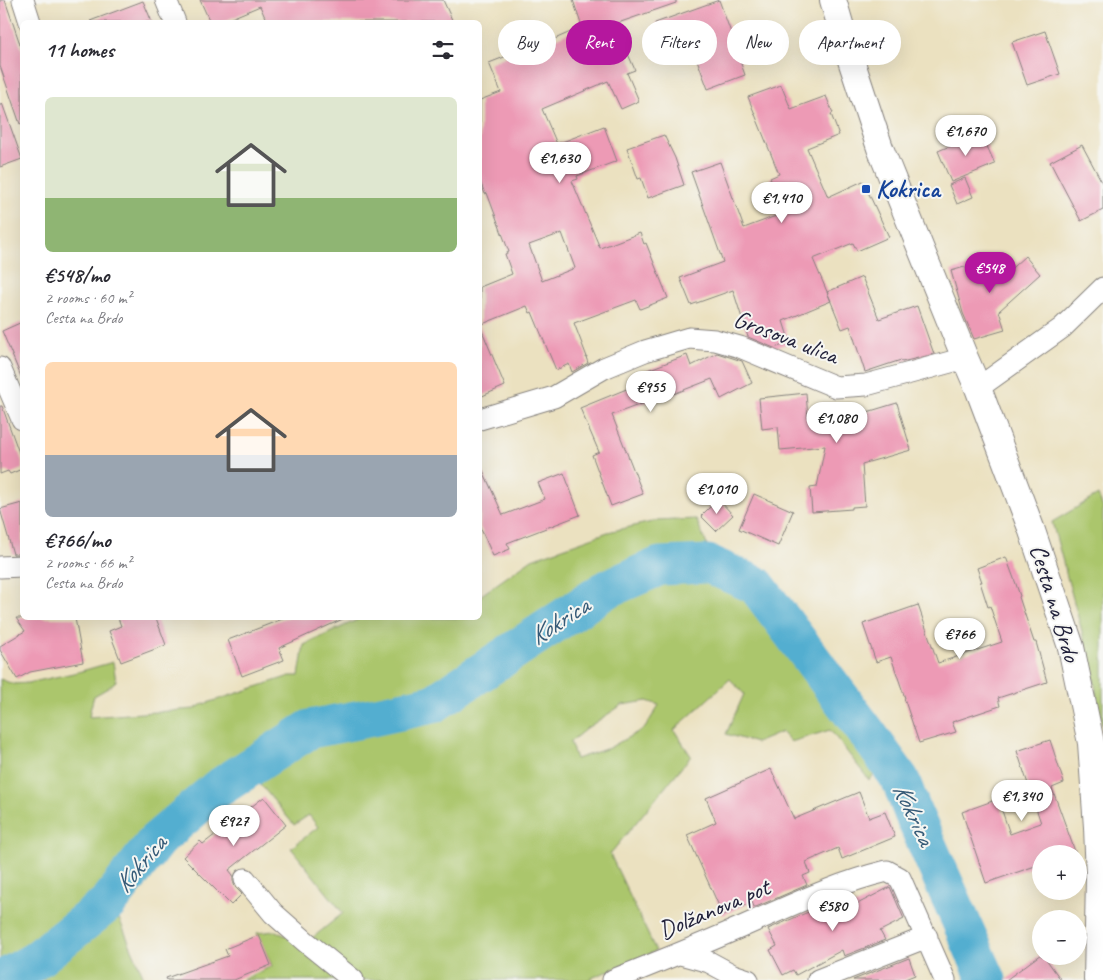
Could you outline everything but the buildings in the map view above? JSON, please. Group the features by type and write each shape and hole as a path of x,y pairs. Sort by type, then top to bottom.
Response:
{"street":[{"path":"23,0 29,20"},
{"path":"166,0 174,20"},
{"name":"Cesta na Brdo","path":"833,0 880,148 978,388 1031,528 1071,647 1091,743 1101,877 1097,980"},
{"path":"978,388 1062,328 1103,288"},
{"name":"Grosova ulica","path":"482,418 554,397 604,368 645,351 689,338 715,340 740,346 836,387 866,385 965,358"},
{"path":"0,368 20,414"},
{"path":"0,567 20,566"},
{"name":"Dolžanova pot","path":"613,980 680,954 862,877 887,871 900,878 945,980"},
{"path":"245,879 273,913 353,980"},
{"path":"818,980 927,937"},
{"path":"680,954 709,962 733,975 748,980"}],"green space":[{"path":"1098,495 1103,508 1103,733 1092,668 1052,522"},
{"path":"696,519 710,552 684,554 636,567 600,585 561,614 501,649 428,697 403,707 357,710 311,718 263,744 166,817 90,910 11,959 0,970 0,679 13,684 28,683 113,662 116,681 94,696 89,717 195,709 201,705 290,676 299,676 304,645 357,620 482,620 482,595 532,559 608,532 656,521"},
{"path":"690,571 724,583 747,595 769,618 787,645 829,699 874,775 869,780 830,730 791,742 782,732 756,743 726,734 744,694 730,679 674,730 691,756 610,854 656,951 587,980 362,980 311,939 343,913 291,848 318,827 309,815 294,825 256,779 331,734 407,719 432,710 458,697 513,662 588,610 614,596 662,575","holes":["647,701 659,705 645,728 609,748 576,759 570,742 587,728 622,705"]},
{"path":"115,909 145,980 23,980 41,972 81,942 102,924"},
{"path":"274,931 292,938 345,980 242,980 272,966 257,933"}],"waterway":[{"name":"Kokrica","path":"2,980 35,961 108,903 157,840 217,789 310,729 433,704 607,589 660,566 708,564 756,585 900,779 913,813 987,980"}],"place":[{"name":"Kokrica","path":"866,189"}]}
